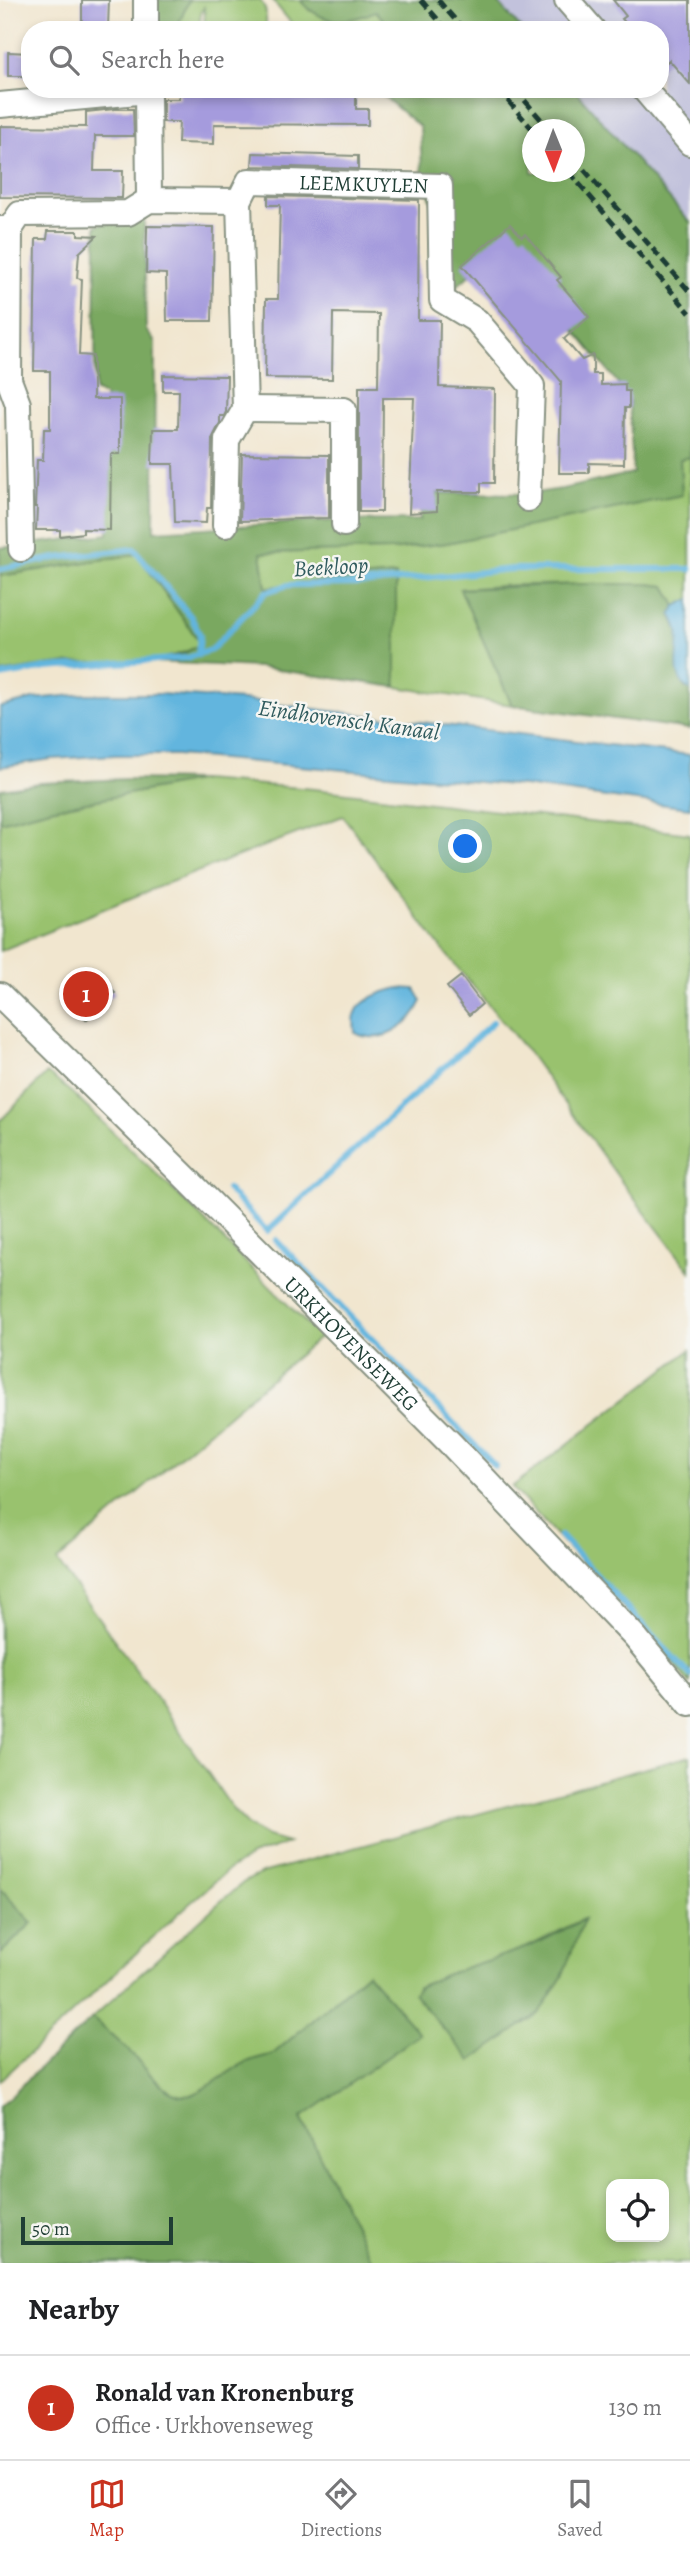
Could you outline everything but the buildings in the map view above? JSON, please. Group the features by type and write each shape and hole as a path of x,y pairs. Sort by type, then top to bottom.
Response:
{"street":[{"path":"146,0 146,21"},
{"path":"567,0 585,21"},
{"path":"0,105 69,98"},
{"path":"148,98 149,200"},
{"path":"652,98 690,143"},
{"name":"LEEMKUYLEN","path":"239,201 249,181 440,186 442,300 477,321 531,386 528,499"},
{"path":"21,549 9,405 5,229 20,214 128,213 149,200 239,201 245,409 227,440 226,524"},
{"path":"245,409 344,410 344,524"},
{"name":"URKHOVENSEWEG","path":"0,995 184,1175 461,1454 635,1637 690,1703"}],"shaded area":[{"path":"488,0 690,0 690,230 573,98 669,98 669,21 506,21"}],"green space":[{"path":"155,0 189,0 180,21 154,21"},
{"path":"189,0 259,0 265,9 266,17 266,21 205,21 204,7 200,21 180,21"},
{"path":"272,0 300,0 310,11 376,11 384,21 290,21"},
{"path":"300,0 496,0 514,21 384,21 376,11 355,18 335,20 317,15"},
{"path":"386,98 582,98 690,222 690,457 680,459 682,495 447,543 391,550 261,553 266,588 396,575 396,687 258,667 152,662 185,653 201,644 137,554 0,576 0,548 108,534 104,395 95,392 96,225 144,216 146,330 155,342 154,531 323,521 420,520 421,495 425,493 528,494 633,473 629,400 617,382 502,250 452,290 449,248 422,175 420,127"},
{"path":"690,457 690,599 676,606 665,586 647,584 514,585 460,589 512,705 396,687 395,575 266,588 261,553 391,550 447,543 682,495 680,459"},
{"path":"137,554 201,644 154,660 70,663 0,673 0,576"},
{"path":"581,584 665,586 676,606 671,614 678,630 684,687 690,690 690,729 512,705 460,589"},
{"path":"127,779 202,780 50,809 0,822 0,789 40,783"},
{"path":"202,780 314,789 690,834 690,1271 528,1052 437,943 343,816 0,951 0,822 50,809"},
{"path":"47,1073 72,1093 192,1208 320,1337 57,1561 234,1811 250,1827 267,1837 288,1843 251,1856 228,1870 0,2081 0,1954 32,1923 0,1888 0,1121"},
{"path":"690,1350 690,1684 512,1487"},
{"path":"690,1756 690,2263 373,2263 301,2118 419,2034 367,1973 272,2055 249,2061 196,2094 186,2096 168,2091 92,2018 244,1882 262,1873","holes":["583,1919 471,2061 438,2021 418,1987 530,1946"]},
{"path":"0,1888 32,1923 0,1954"},
{"path":"584,1919 562,1977 539,2013 471,2061 413,1993 434,1980 530,1946"},
{"path":"367,1973 420,2034 301,2118 373,2263 0,2263 0,2106 92,2018 168,2091 186,2096 196,2093 249,2061 272,2055"}],"water":[{"path":"690,599 690,690 679,678 678,630 671,614 676,606"},
{"name":"Eindhovensch Kanaal","path":"86,694 161,694 242,700 690,755 690,808 523,786 177,755 52,759 0,767 0,707 33,699"},
{"path":"399,988 415,989 422,1001 411,1018 403,1026 385,1035 375,1037 355,1033 354,1017 357,1009 367,1000"}],"waterway":[{"path":"0,569 56,558 134,549 191,617 200,635 198,655"},
{"name":"Beekloop","path":"0,676 46,668 187,658 211,650 266,592 288,585 359,584 513,569 690,569"},
{"path":"227,1189 267,1231 493,1022"},
{"path":"276,1240 495,1466"},
{"path":"560,1536 690,1675"}],"railway":[{"path":"421,0 439,21"},
{"path":"438,0 456,21"},
{"path":"506,98 524,119"},
{"path":"523,98 541,119"},
{"path":"585,171 690,292"},
{"path":"578,182 690,313"}],"place":[{"name":"Ronald van Kronenburg","path":"86,994"}]}
